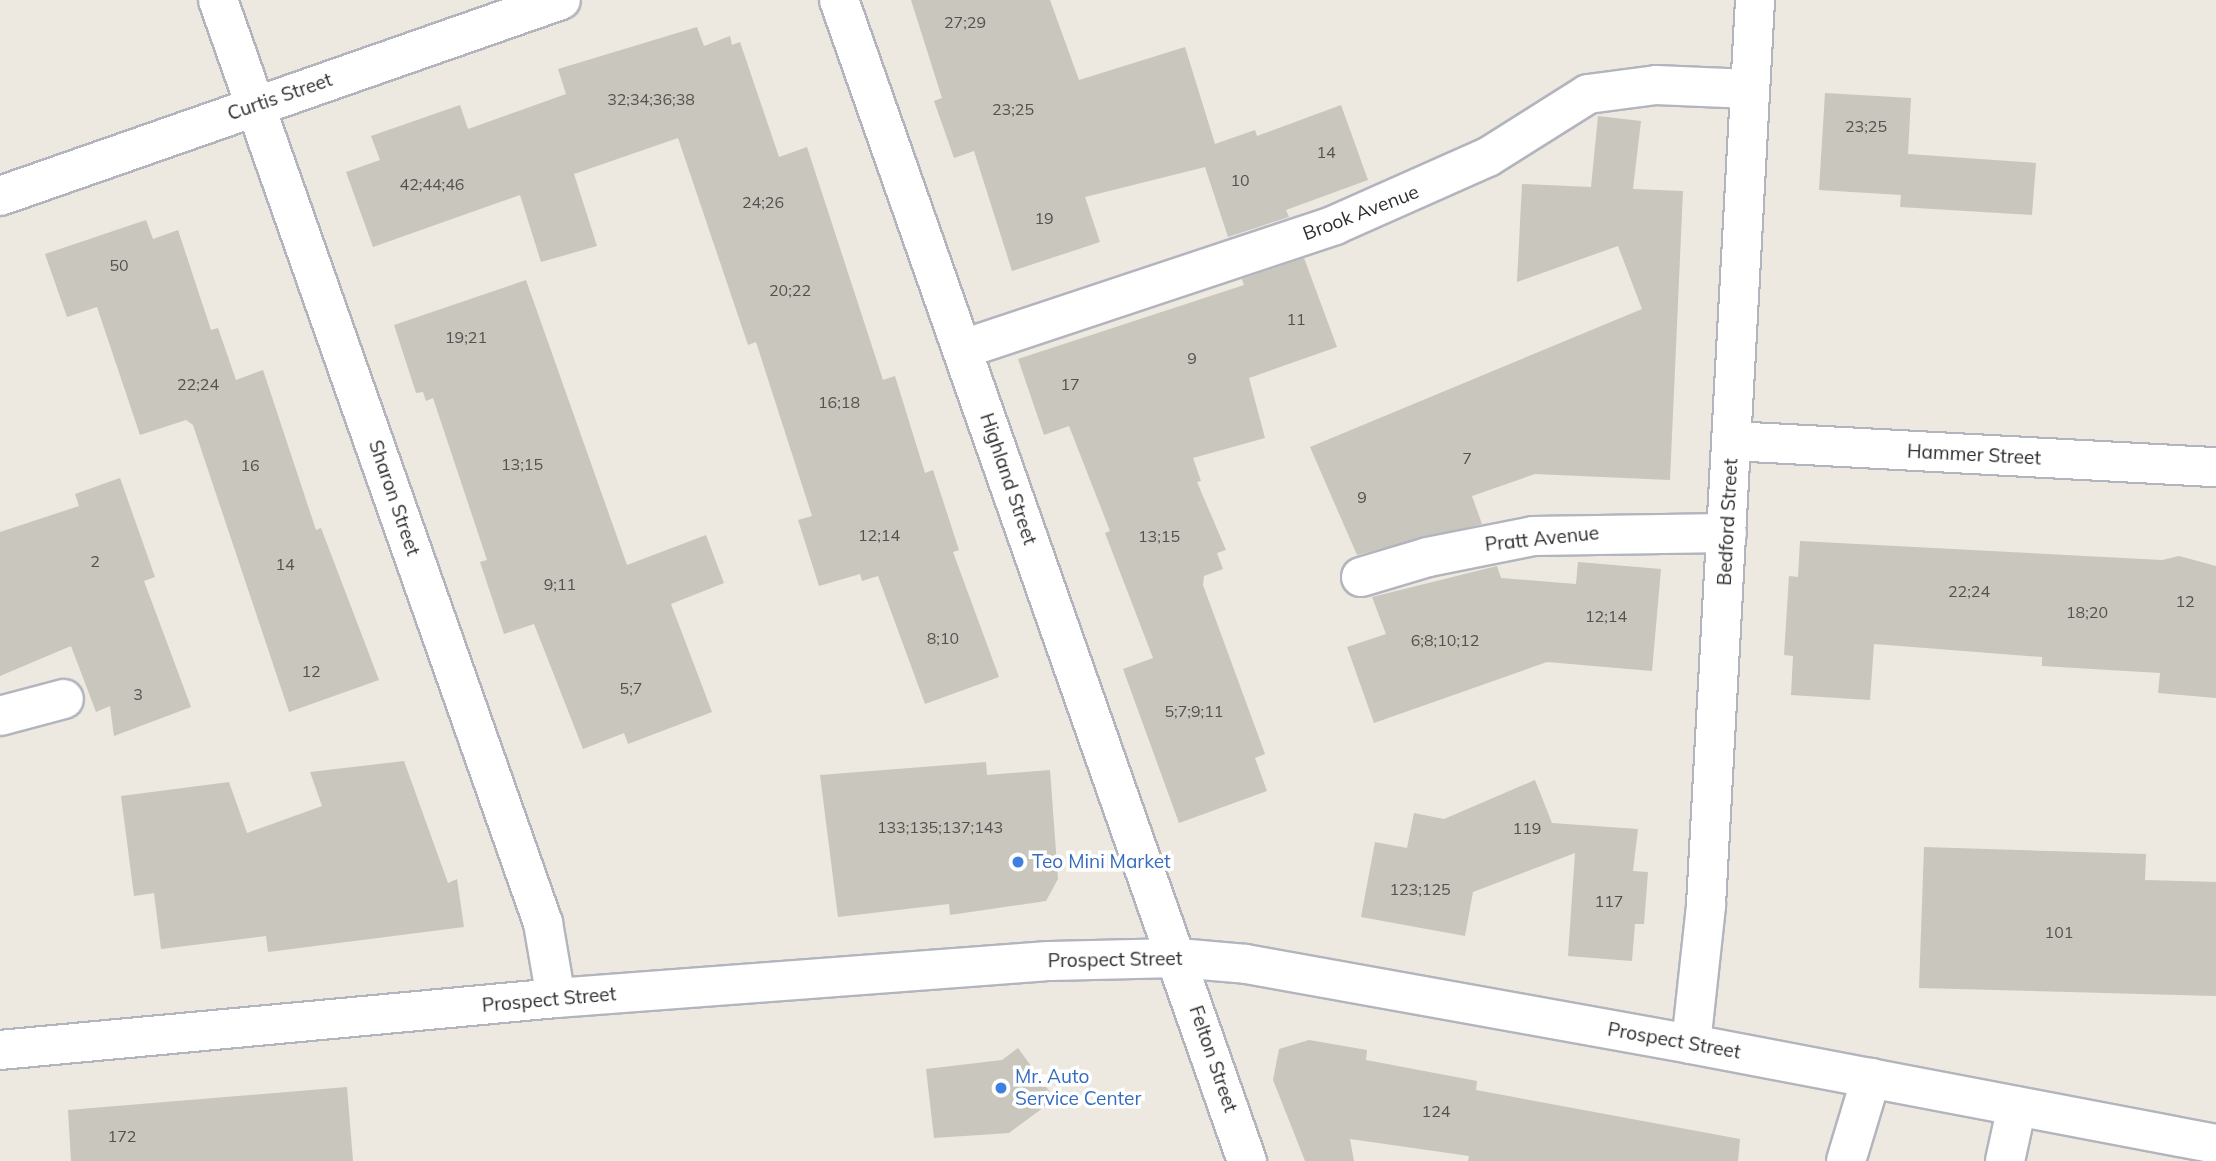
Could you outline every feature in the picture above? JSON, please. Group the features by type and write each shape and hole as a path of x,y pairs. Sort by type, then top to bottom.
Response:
{"street":[{"name":"Sharon Street","path":"218,0 543,923 556,998"},
{"name":"Curtis Street","path":"0,195 561,0"},
{"name":"Highland Street","path":"839,0 1178,957"},
{"name":"Bedford Street","path":"1691,1044 1706,905 1755,0"},
{"name":"Brook Avenue","path":"963,349 1335,225 1488,157 1588,94 1656,85 1750,89"},
{"name":"Hammer Street","path":"1732,441 2216,467"},
{"name":"Pratt Avenue","path":"1361,577 1427,557 1533,536 1727,533"},
{"path":"0,716 64,699"},
{"name":"Prospect Street","path":"0,1050 556,998 1050,961 1178,957 1246,964 1691,1044 2216,1144"},
{"name":"Felton Street","path":"1178,957 1247,1161"},
{"path":"1846,1161 1871,1078"},
{"path":"2005,1161 2017,1106"}],"building":[{"path":"911,0 1050,0 1079,80 1185,47 1215,144 1255,130 1257,136 1341,105 1368,180 1286,210 1289,217 1228,237 1205,167 1085,197 1100,242 1012,271 974,151 954,158 934,101 942,98"},
{"path":"697,27 704,46 730,36 732,45 740,42 779,157 807,147 883,380 895,376 925,473 933,470 959,550 953,552 999,677 925,704 878,576 862,581 860,574 819,586 798,520 812,516 756,342 748,345 678,138 574,174 597,246 541,262 520,195 373,247 346,172 380,160 371,136 460,105 468,129 566,94 558,69"},
{"path":"1825,93 1911,98 1908,154 2036,163 2032,215 1900,207 1901,195 1819,190"},
{"path":"1598,116 1641,121 1633,189 1683,191 1670,480 1535,474 1472,496 1482,524 1357,555 1310,447 1642,309 1618,246 1517,282 1522,184 1591,187"},
{"path":"146,220 153,239 178,230 211,330 218,328 236,380 263,370 316,530 321,528 379,680 289,712 193,425 186,420 140,435 97,307 67,317 45,254"},
{"path":"1304,258 1337,347 1249,378 1265,438 1193,458 1201,481 1197,482 1226,550 1217,553 1223,569 1204,576 1203,585 1265,754 1255,758 1267,791 1179,823 1123,669 1153,658 1105,533 1110,531 1069,426 1044,435 1018,359 1244,285 1242,279"},
{"path":"526,280 627,565 706,535 724,583 671,604 712,712 628,744 624,733 583,749 534,624 504,634 480,562 487,560 433,398 426,401 423,392 416,393 394,325"},
{"path":"120,478 155,577 144,581 191,707 114,736 110,706 96,712 71,646 0,676 0,532 79,506 75,494"},
{"path":"1800,541 2162,560 2179,556 2216,566 2216,698 2158,693 2160,673 2042,666 2042,657 1874,644 1870,700 1791,695 1793,656 1784,655 1789,576 1798,577"},
{"path":"1578,562 1661,569 1652,671 1547,662 1374,723 1347,647 1386,634 1372,597 1497,566 1501,578 1576,584"},
{"path":"404,761 448,883 457,879 464,927 268,952 266,936 161,949 154,893 134,896 121,796 229,782 247,833 322,806 310,772"},
{"path":"986,762 987,775 1050,770 1058,879 1046,901 950,915 949,904 838,917 820,775"},
{"path":"1535,780 1552,823 1638,829 1633,871 1648,872 1644,924 1635,924 1632,961 1568,956 1575,853 1473,892 1465,936 1361,917 1375,842 1407,848 1414,813 1444,819"},
{"path":"1924,847 2146,854 2145,880 2216,882 2216,996 1919,988"},
{"path":"1309,1040 1367,1050 1366,1060 1477,1081 1476,1090 1740,1139 1738,1161 1468,1161 1469,1156 1350,1139 1354,1161 1305,1161 1273,1080 1279,1049"},
{"path":"1018,1048 1055,1099 1009,1133 934,1138 926,1069 1002,1060"},
{"path":"347,1087 353,1161 71,1161 68,1110"}],"place":[{"name":"Teo Mini Market","path":"1018,862"},
{"name":"Mr. Auto Service Center","path":"1001,1088"}]}
